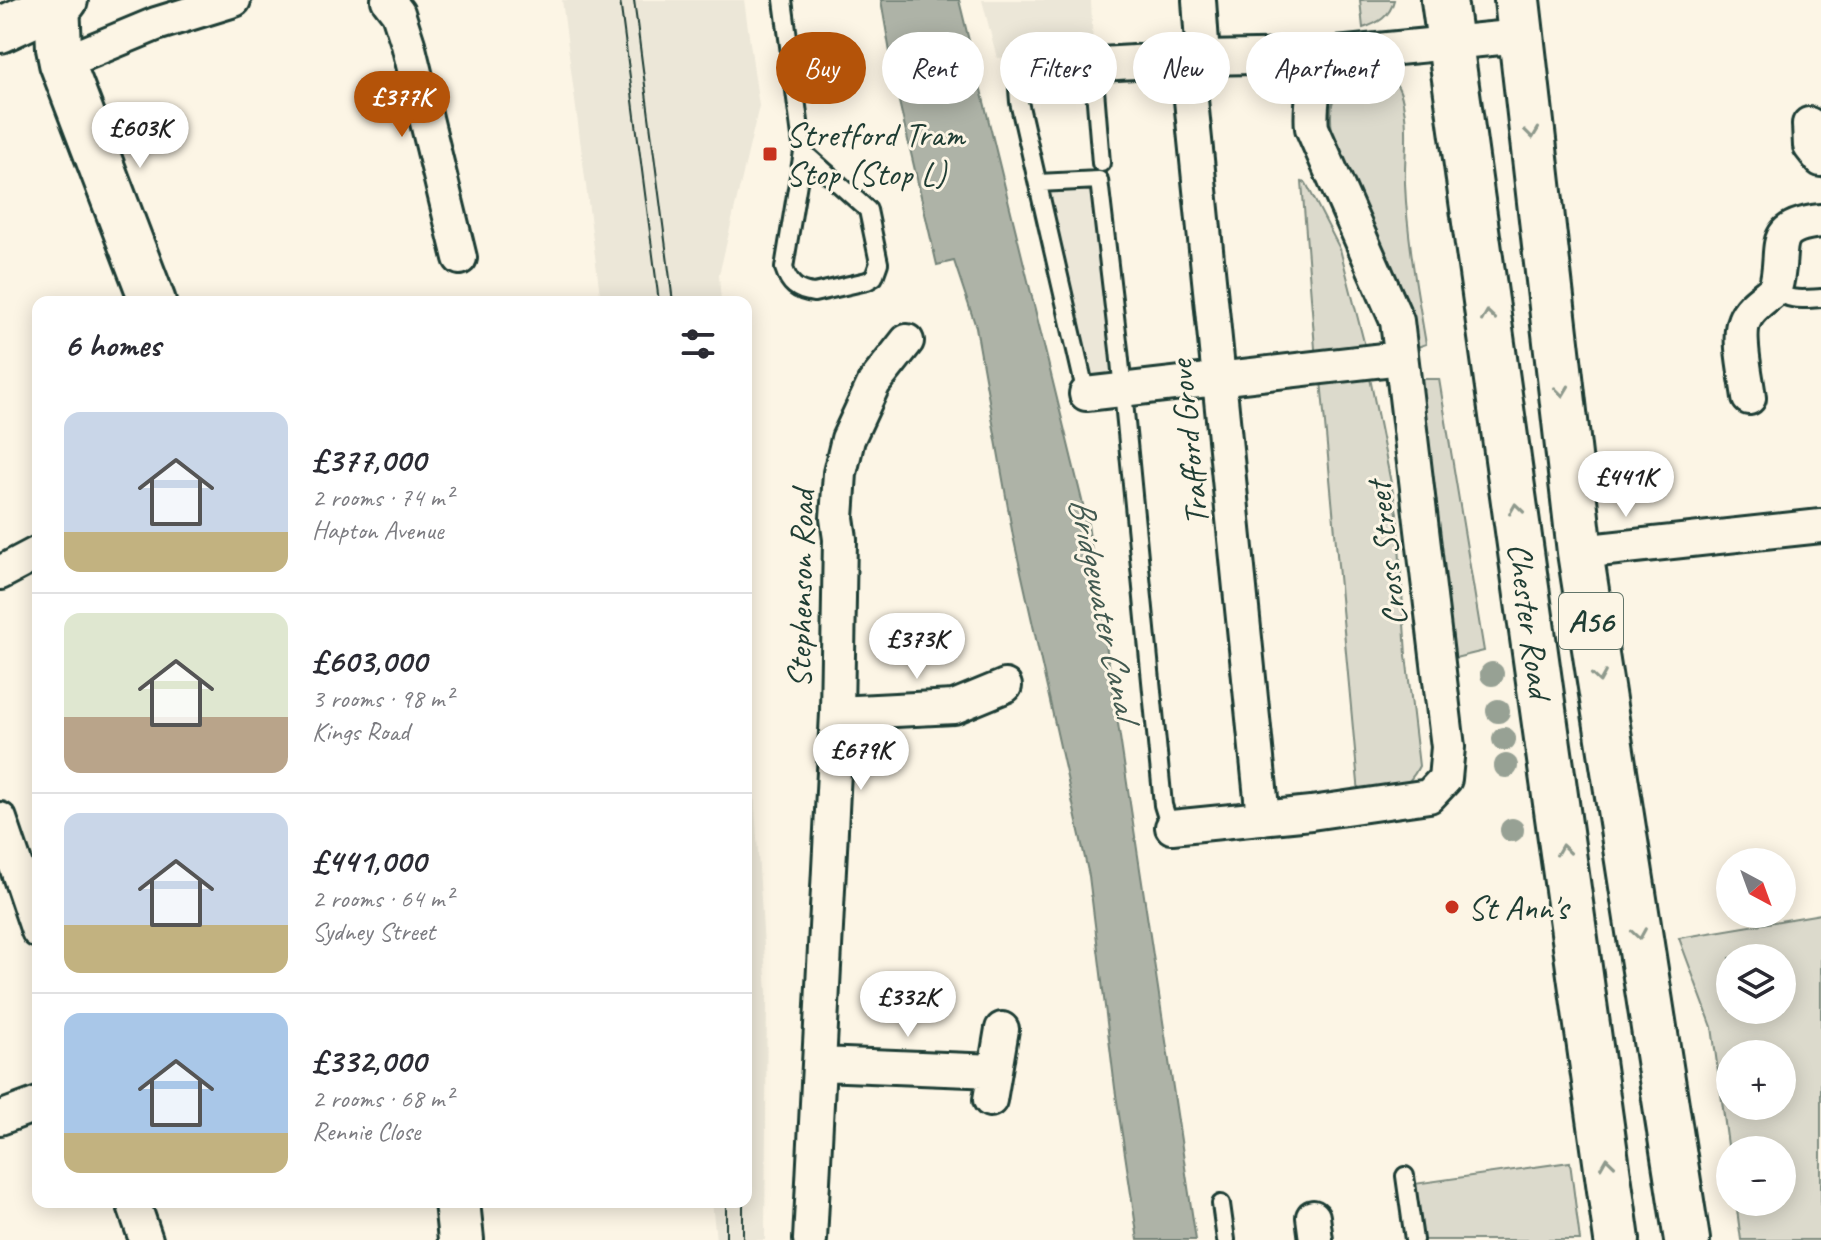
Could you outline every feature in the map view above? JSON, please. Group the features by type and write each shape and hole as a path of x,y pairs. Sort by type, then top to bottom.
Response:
{"main road":[{"name":"Chester Road","path":"1444,0 1617,1240"},
{"path":"0,30 60,1 59,48 62,63 151,296"},
{"name":"Chester Road","path":"1519,18 1580,552 1687,1240"},
{"path":"458,1208 461,1240"}],"street":[{"path":"62,63 156,24 234,0"},
{"path":"388,0 398,13 408,44 460,258"},
{"name":"Trafford Grove","path":"1197,32 1199,0"},
{"path":"1405,48 1448,44 1519,18"},
{"name":"Trafford Grove","path":"1199,104 1220,379 1263,818"},
{"name":"Cross Street","path":"1172,827 1429,796 1445,779 1448,747 1397,321 1312,128 1312,104"},
{"path":"1809,124 1810,146 1821,160"},
{"path":"1749,398 1743,321 1775,289 1781,244 1786,233 1797,224 1821,221"},
{"name":"Stephenson Road","path":"810,1240 837,713 840,539 837,518 840,473 848,439 874,383 907,341"},
{"path":"1086,394 1401,358"},
{"path":"1580,552 1821,526"},
{"path":"0,573 32,556"},
{"path":"837,713 954,707 1005,686"},
{"path":"0,819 32,913"},
{"path":"820,1064 992,1085 1002,1029"},
{"path":"0,1118 32,1106"},
{"path":"135,1208 146,1240"}],"lane":[{"path":"783,0 803,152 784,258 787,278 797,289 814,293 867,281 874,277 879,263 868,210 803,152"},
{"path":"1021,104 1086,394"},
{"path":"1096,104 1101,163"},
{"path":"1038,183 1099,180 1163,805 1172,827"},
{"path":"1775,289 1791,299 1821,298"},
{"path":"1405,1176 1414,1240"},
{"path":"1221,1204 1226,1240"}],"shaded area":[{"path":"562,0 744,0 759,106 719,275 721,296 600,296"},
{"path":"881,0 959,0 967,32 887,32"},
{"path":"982,0 1091,0 1092,32 1000,32 1000,58 997,58"},
{"path":"1360,0 1394,0 1383,18 1363,28"},
{"path":"984,102 1088,525 1196,1240 1138,1240 1115,1088 1089,876 1013,536 976,327 954,261 937,265 900,104"},
{"path":"1403,104 1408,223 1426,344 1412,349 1334,149 1332,105"},
{"path":"1302,182 1306,183 1340,249 1367,354 1316,361"},
{"path":"1096,187 1116,379 1090,382 1044,193"},
{"path":"1369,373 1397,513 1406,655 1419,766 1402,787 1359,794 1321,380"},
{"path":"1423,379 1439,379 1484,651 1447,660 1416,386"},
{"path":"752,759 767,993 765,1240 716,1240 713,1208 752,1208"},
{"path":"1821,914 1821,1240 1741,1240 1738,1216 1796,1216 1796,1136 1727,1136 1725,1120 1796,1120 1796,1040 1716,1040 1716,1057 1712,1027 1679,938 1738,928 1796,928 1796,918"},
{"path":"1570,1162 1580,1240 1422,1240 1414,1184"}],"tram line":[{"path":"620,0 658,296"},
{"path":"634,0 672,296"},
{"path":"726,1208 726,1240"},
{"path":"743,1208 743,1240"}],"place":[{"name":"Stretford Tram Stop (Stop L)","path":"770,154"},
{"name":"St Ann's","path":"1452,907"}],"water label":[{"name":"Bridgewater Canal","path":"1105,607"}]}
